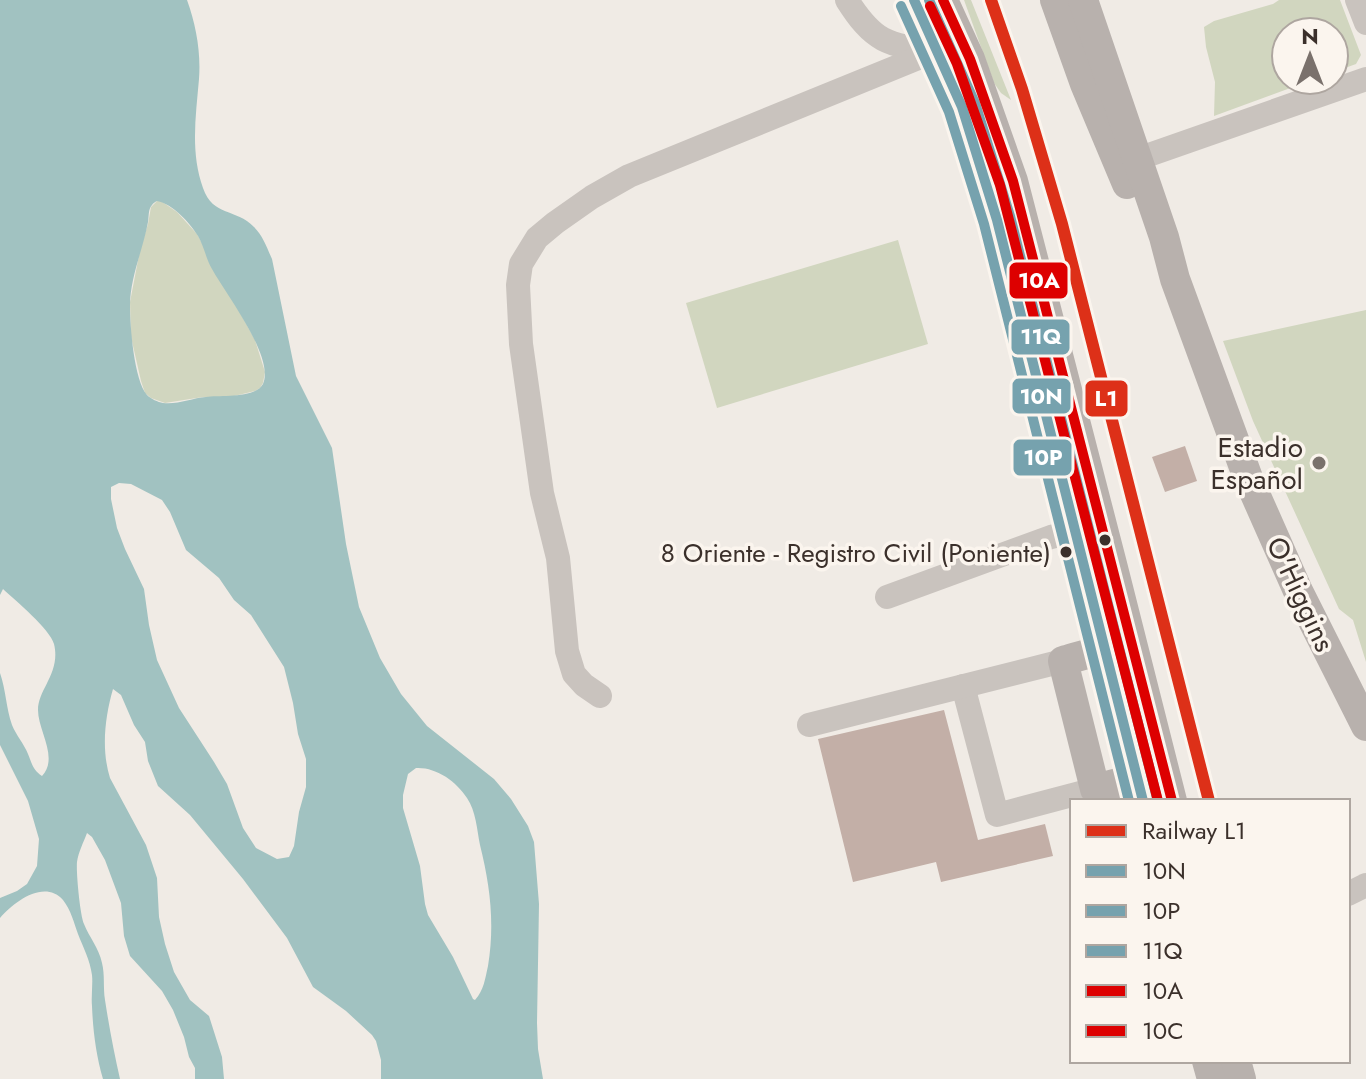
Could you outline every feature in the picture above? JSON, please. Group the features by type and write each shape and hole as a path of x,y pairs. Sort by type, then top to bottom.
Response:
{"main road":[{"name":"O'Higgins","path":"1055,0 1067,38 1164,237 1175,279 1259,503 1298,591 1362,708"},
{"name":"O'Higgins","path":"1082,3 1127,162"},
{"path":"926,5 924,49 962,107 997,220 1075,531 1105,650 1140,789 1095,789 1063,661 1105,650 1116,651 1137,664"},
{"path":"926,5 970,59 1013,181 1171,799"}],"street":[{"path":"847,0 867,29 895,45 954,51 970,59"},
{"path":"1357,0 1366,23"},
{"path":"600,696 574,674 567,651 558,558 542,493 521,344 518,285 521,264 527,251 555,223 629,176 924,49"},
{"path":"1127,162 1366,79"},
{"path":"887,597 1075,531"},
{"path":"809,725 1063,661"},
{"path":"963,686 997,815 1095,789"}],"green space":[{"path":"964,0 971,0 1011,100 994,83"},
{"path":"1279,0 1340,0 1346,16 1270,16 1270,95 1214,116 1215,82 1204,27 1214,21"},
{"path":"1350,26 1361,55 1356,64 1350,66"},
{"path":"157,201 177,212 197,234 255,340 265,372 263,383 255,391 230,397 203,397 165,403 145,393 131,337 130,302 151,207"},
{"path":"898,240 928,344 717,408 686,303"},
{"name":"Estadio Español","path":"1366,310 1366,662 1353,620 1339,609 1253,421 1223,341"}],"water":[{"path":"0,0 187,0 199,59 195,134 196,161 203,188 213,204 254,227 272,259 296,376 332,448 359,607 380,658 401,694 427,726 494,779 511,799 534,842 539,904 537,1023 543,1079 381,1079 381,1060 372,1035 313,987 287,938 243,879 190,815 158,786 148,761 145,742 121,695 113,689 105,733 110,778 146,845 157,878 159,917 174,972 190,1000 209,1016 222,1057 224,1079 195,1079 195,1068 173,1010 162,991 130,956 124,936 121,903 105,860 87,833 77,862 80,903 84,924 102,963 105,1000 120,1079 103,1079 94,1034 91,969 66,904 55,894 38,892 13,905 0,918 0,898 27,884 37,866 39,839 28,801 0,745 0,673 12,725 33,766 42,776 49,761 38,710 55,654 54,644 40,623 3,589 0,595","holes":["157,201 175,210 194,231 212,269 256,342 265,372 259,389 237,395 161,403 147,395 143,388 134,352 131,295 150,209","119,483 131,484 162,500 186,550 219,578 234,600 251,615 284,667 306,759 306,787 289,857 277,859 256,848 243,828 227,784 179,708 157,660 144,589 117,528 111,487","416,768 423,768 445,776 462,792 474,815 491,920 488,966 475,1000 428,915 420,866 403,808 408,774"]}],"building":[{"path":"1185,446 1197,481 1165,492 1152,457"},
{"path":"944,710 978,840 1045,824 1053,856 941,882 936,862 853,882 818,739"}],"rail line":[{"name":"L1","path":"991,0 1022,89 1062,224 1208,799"}],"transit line":[{"name":"10N","path":"914,0 962,107 997,220 1142,799"},
{"name":"11Q","path":"929,0 975,103 1010,216 1157,798"},
{"name":"10A","path":"943,0 970,59 1013,181 1171,799"},
{"name":"10P","path":"901,6 949,112 984,224 1128,799"},
{"name":"10C","path":"930,6 957,64 1000,185 1157,799"}],"place":[{"name":"Estadio Español","path":"1319,463"},
{"name":"8 Oriente - Registro Civil (Poniente)","path":"1066,552"}]}
